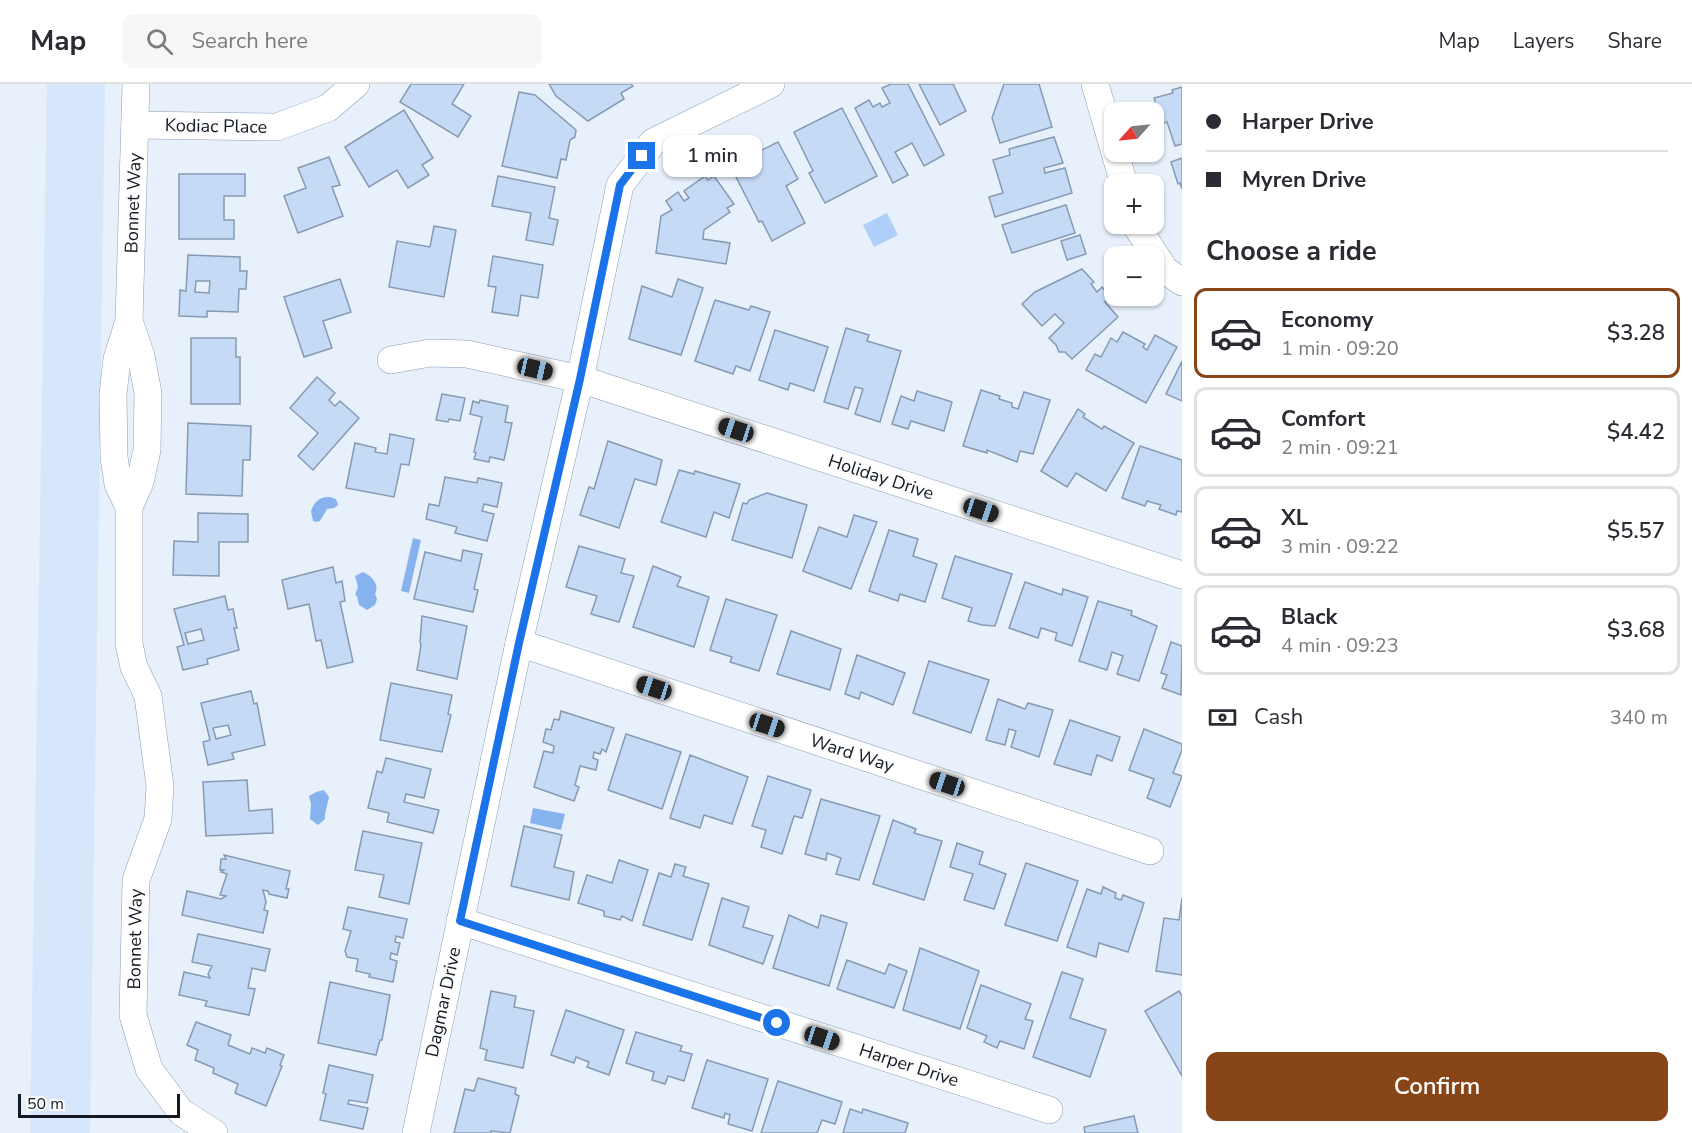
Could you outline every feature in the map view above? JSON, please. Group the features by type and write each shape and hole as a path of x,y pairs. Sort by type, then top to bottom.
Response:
{"street":[{"name":"Bonnet Way","path":"136,84 129,321 117,359 113,394 114,457 118,484 129,507 129,644 134,667 148,696 160,786 158,819 136,880 133,1016 149,1070 181,1112 214,1133"},
{"name":"Kodiac Place","path":"135,125 277,127 328,108 356,84"},
{"name":"Dagmar Drive","path":"416,1133 519,643 580,379 620,185 653,142 770,84"},
{"path":"1095,84 1121,174"},
{"path":"1142,234 1165,270 1182,282"},
{"name":"Holiday Drive","path":"391,360 430,353 467,354 580,379 1182,575"},
{"name":"Ward Way","path":"519,643 1150,851"},
{"name":"Harper Drive","path":"460,921 1049,1110"}],"shaded area":[{"path":"47,84 105,84 90,1133 30,1133"},
{"path":"887,213 898,235 874,247 863,225"},
{"path":"330,497 336,499 338,505 327,509 320,521 313,521 311,511 314,505 320,499"},
{"path":"413,538 421,540 409,593 401,591"},
{"path":"363,572 376,584 375,605 367,610 359,605 355,595 358,587 355,576"},
{"path":"324,790 329,797 325,819 318,825 310,819 309,796"},
{"path":"533,808 565,814 561,830 530,823"}],"building":[{"path":"411,84 464,84 452,104 471,116 458,137 400,102"},
{"path":"549,84 631,84 633,86 621,93 624,99 588,121 556,96"},
{"path":"891,84 908,84 944,155 924,166 912,143 895,152 908,175 893,183 855,108 869,100 873,107 880,103 882,107 890,103 882,88"},
{"path":"919,84 953,84 966,111 940,125"},
{"path":"1004,84 1039,84 1052,127 1000,143 992,118"},
{"path":"1182,87 1182,144 1175,146 1167,122 1164,123 1164,102 1155,102 1154,98 1173,93 1172,90"},
{"path":"519,92 535,95 576,130 575,137 570,140 566,160 561,159 557,178 502,166"},
{"path":"842,108 877,176 825,203 809,173 813,171 794,132"},
{"path":"404,110 433,158 422,165 429,175 408,188 397,170 369,187 345,147"},
{"path":"1054,137 1063,163 1044,168 1045,173 1065,168 1072,193 995,217 989,197 1003,193 993,160 1010,155 1009,149"},
{"path":"778,142 798,179 786,186 805,223 772,241 762,221 759,222 733,171 756,158 754,154"},
{"path":"329,157 340,185 332,187 343,216 298,233 284,196 306,188 298,168"},
{"path":"1182,158 1182,189 1180,183 1178,184 1171,162"},
{"path":"179,174 245,174 245,196 224,196 224,220 234,220 234,239 179,239"},
{"path":"498,176 555,187 549,218 558,220 553,245 526,240 531,213 492,206"},
{"path":"705,176 708,180 714,176 734,204 727,208 730,212 704,230 703,239 730,243 726,264 656,253 661,216 672,210 666,201 678,192 684,201 689,198 684,191"},
{"path":"1066,205 1075,233 1012,253 1002,225"},
{"path":"434,226 456,230 444,297 389,287 397,241 430,247"},
{"path":"1080,235 1086,254 1067,260 1061,241"},
{"path":"188,255 240,257 240,271 247,271 246,289 239,289 238,312 207,311 207,317 179,316 180,290 186,291","holes":["196,281 210,281 209,293 195,292"]},
{"path":"493,256 543,265 538,298 521,295 518,316 492,312 496,287 488,286"},
{"path":"1082,269 1094,282 1091,284 1097,292 1102,287 1104,290 1104,306 1108,306 1118,317 1072,359 1065,352 1059,352 1049,338 1064,323 1055,314 1042,326 1022,304 1035,292"},
{"path":"340,279 351,312 323,321 332,348 304,357 284,297"},
{"path":"678,279 703,288 681,355 629,339 642,286 672,297"},
{"path":"715,300 749,310 751,306 770,312 750,371 736,366 733,374 695,361"},
{"path":"846,328 869,335 867,341 901,351 880,422 855,414 863,389 855,387 848,409 824,402"},
{"path":"775,330 828,347 814,391 790,383 788,390 759,380"},
{"path":"1123,332 1145,344 1143,347 1147,350 1155,335 1177,347 1146,403 1086,370 1095,354 1101,357 1111,338 1117,342"},
{"path":"191,338 236,338 236,357 240,357 240,404 191,404"},
{"path":"1182,361 1182,401 1166,394"},
{"path":"317,377 335,393 329,400 335,406 340,401 359,418 313,470 298,456 318,433 290,408"},
{"path":"981,390 1000,396 999,399 1012,403 1012,407 1018,409 1024,392 1050,400 1033,454 1020,451 1017,462 987,450 987,453 963,446"},
{"path":"917,391 952,402 944,431 911,421 908,429 892,424 901,396 914,401"},
{"path":"442,394 465,398 460,421 436,420"},
{"path":"480,400 508,406 505,422 512,423 504,460 490,457 489,462 474,459 482,417 470,414 473,401 479,403"},
{"path":"1078,409 1085,414 1083,417 1102,429 1104,426 1134,443 1106,491 1076,473 1067,487 1041,471"},
{"path":"188,423 251,426 250,460 243,460 242,496 186,494"},
{"path":"390,434 414,439 409,465 401,464 394,497 346,488 355,443 376,448 375,452 387,454"},
{"path":"608,441 662,460 656,485 635,479 619,528 580,515 589,487 594,489"},
{"path":"1140,446 1182,460 1182,512 1177,511 1176,515 1159,509 1161,505 1147,501 1145,506 1122,498"},
{"path":"679,470 694,474 695,471 740,484 729,518 714,512 706,537 661,522"},
{"path":"445,477 477,483 478,478 502,483 497,507 484,504 482,511 494,514 487,541 455,533 457,527 426,519 429,504 439,506"},
{"path":"767,493 807,505 792,558 732,540 743,503 747,504 749,500"},
{"path":"198,513 248,514 248,542 219,542 219,576 173,575 174,541 198,542"},
{"path":"854,515 877,522 851,589 803,571 819,527 847,537"},
{"path":"889,530 918,539 913,556 937,564 925,602 900,594 898,601 869,591"},
{"path":"579,546 625,559 621,573 634,576 619,622 591,614 597,596 566,587"},
{"path":"463,550 482,554 474,589 478,590 473,612 414,599 425,552 461,561"},
{"path":"955,556 1012,574 995,626 968,621 972,608 942,598"},
{"path":"653,566 681,577 677,586 709,597 694,647 633,627"},
{"path":"333,567 336,583 342,581 345,601 340,602 353,662 327,668 321,640 316,641 309,604 288,609 282,580"},
{"path":"1025,582 1062,595 1063,589 1088,597 1072,646 1055,640 1057,633 1041,628 1038,638 1009,628"},
{"path":"225,596 228,610 233,609 239,650 207,659 208,664 183,670 177,647 184,645 174,609","holes":["201,629 204,640 188,644 185,633"]},
{"path":"726,599 777,615 759,671 730,662 732,657 710,650"},
{"path":"1098,601 1132,611 1131,615 1157,626 1139,681 1117,674 1123,656 1112,652 1107,670 1079,661"},
{"path":"422,616 467,626 457,679 417,670"},
{"path":"791,631 841,649 830,690 777,674"},
{"path":"1171,642 1182,646 1181,695 1162,688 1167,675 1161,673"},
{"path":"857,655 905,673 893,705 861,692 859,699 845,694"},
{"path":"929,661 989,680 971,733 913,713"},
{"path":"391,683 452,695 448,714 451,715 442,752 380,740"},
{"path":"251,691 254,704 257,703 265,745 232,753 234,759 208,765 203,742 210,740 201,703","holes":["228,725 231,735 216,739 213,728"]},
{"path":"998,699 1025,709 1028,703 1053,710 1039,757 1011,747 1016,731 1009,729 1005,745 986,740"},
{"path":"561,711 614,728 606,752 602,749 600,754 594,752 593,758 598,760 596,770 580,766 575,785 579,787 574,801 534,787 544,751 553,753 554,746 543,742 546,729 551,730 554,719 559,720"},
{"path":"1070,720 1120,737 1112,761 1097,755 1091,775 1054,764"},
{"path":"1144,729 1182,744 1173,773 1182,776 1170,807 1147,798 1154,779 1129,770"},
{"path":"626,734 681,752 662,809 608,790"},
{"path":"690,755 748,777 732,824 704,815 700,828 670,818"},
{"path":"386,758 431,769 424,798 406,794 404,802 439,810 433,833 387,822 389,813 368,808 377,771 382,773"},
{"path":"768,776 811,790 802,818 794,816 782,854 761,847 766,830 752,826"},
{"path":"247,780 249,811 272,809 273,833 206,836 203,782"},
{"path":"821,799 880,816 859,880 836,874 841,858 827,853 826,860 805,854"},
{"path":"893,820 916,829 914,833 942,841 924,900 873,884"},
{"path":"524,826 562,835 554,867 574,872 569,900 511,886"},
{"path":"363,831 422,843 409,904 379,897 384,875 355,870"},
{"path":"957,843 983,852 979,864 1006,874 994,909 964,900 973,874 950,867"},
{"path":"224,855 290,871 286,889 289,889 287,898 269,894 268,891 263,890 266,902 264,910 268,911 263,933 182,915 187,891 221,899 226,896 220,895 227,874 221,872 224,870 220,870 221,859 226,859"},
{"path":"619,860 648,870 632,921 622,916 620,920 604,916 604,911 578,903 587,875 612,883"},
{"path":"1026,863 1078,881 1057,941 1005,925"},
{"path":"675,864 686,867 683,876 709,884 692,940 643,925 659,873 671,877"},
{"path":"1103,887 1116,893 1115,898 1121,900 1123,895 1144,903 1128,952 1099,943 1096,957 1067,947 1087,889 1101,894"},
{"path":"722,898 749,907 743,927 773,936 763,964 709,945"},
{"path":"1182,898 1182,975 1156,971 1164,918 1179,920"},
{"path":"348,907 407,919 403,938 396,936 395,942 400,943 397,955 391,953 390,959 397,961 393,982 369,977 370,974 356,971 358,959 347,957 345,951 351,931 343,929"},
{"path":"789,915 818,928 821,915 847,923 829,986 773,968"},
{"path":"198,934 270,949 265,971 252,968 248,988 255,989 249,1015 205,1006 207,1001 179,995 184,972 210,978 208,974 212,966 192,962"},
{"path":"920,948 979,971 960,1029 903,1010"},
{"path":"847,960 885,974 889,964 907,971 894,1008 837,989"},
{"path":"1062,972 1083,979 1070,1018 1106,1030 1090,1077 1033,1057"},
{"path":"330,982 390,995 382,1040 380,1040 376,1055 318,1043"},
{"path":"981,985 1031,1004 1025,1019 1033,1021 1024,1049 1000,1041 997,1048 984,1042 987,1036 967,1028"},
{"path":"491,991 516,996 514,1007 534,1011 523,1068 485,1060 487,1050 480,1048"},
{"path":"1179,991 1182,996 1182,1076 1145,1011"},
{"path":"566,1010 624,1030 609,1075 587,1067 589,1062 576,1057 574,1063 551,1055"},
{"path":"196,1022 231,1035 228,1045 250,1054 252,1048 265,1053 267,1048 284,1055 266,1106 235,1093 238,1084 213,1073 214,1068 195,1060 198,1050 187,1045"},
{"path":"636,1032 682,1046 680,1051 692,1054 684,1081 668,1076 665,1084 652,1080 654,1072 626,1063"},
{"path":"707,1060 768,1079 752,1131 728,1124 730,1115 725,1113 724,1118 692,1108"},
{"path":"329,1065 373,1075 367,1103 349,1100 348,1104 368,1108 363,1129 320,1120"},
{"path":"478,1078 516,1088 515,1094 519,1096 510,1133 491,1131 491,1133 454,1133 465,1089 474,1091"},
{"path":"778,1081 842,1102 835,1124 822,1120 817,1133 761,1133"},
{"path":"850,1109 862,1113 863,1109 908,1123 905,1133 843,1133"},
{"path":"1134,1116 1138,1133 1085,1133 1084,1127"}],"route":[{"path":"642,156 620,185 580,379 519,643 460,921 777,1023"}]}
